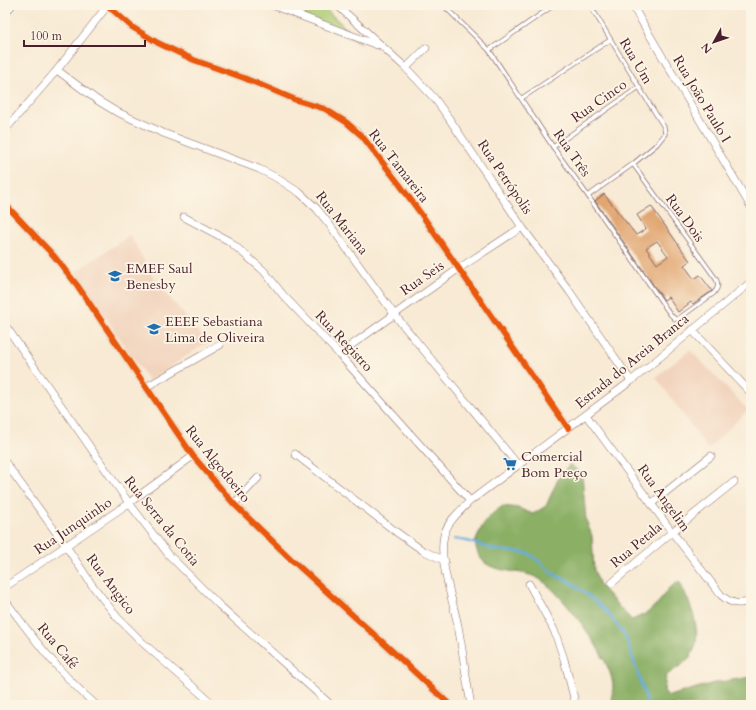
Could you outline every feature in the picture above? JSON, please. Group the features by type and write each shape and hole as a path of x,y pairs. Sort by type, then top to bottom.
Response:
{"street":[{"path":"5,13 12,5"},
{"path":"5,130 58,70 108,5"},
{"name":"Rua Tamareira","path":"108,5 132,27 158,43 194,60 244,78 296,100 325,109 346,122 362,136 400,185 568,428"},
{"path":"272,5 383,47"},
{"name":"Rua Petrópolis","path":"337,5 406,68 435,100 522,227 570,292 631,381"},
{"name":"Rua João Paulo I","path":"632,5 751,207"},
{"path":"406,68 426,48"},
{"name":"Rua Mariana","path":"58,70 97,100 115,111 163,133 259,169 300,193 314,206 329,224 394,314 518,465"},
{"name":"Rua Algodoeiro","path":"5,204 54,256 77,285 193,456 234,504 450,705"},
{"name":"Rua Registro","path":"184,217 229,241 264,272 283,295 339,354 470,501"},
{"name":"Rua Seis","path":"339,354 458,269 522,227"},
{"name":"Estrada do Areia Branca","path":"471,705 458,625 444,561 442,546 446,528 470,501 631,381 751,282"},
{"name":"Rua Serra da Cotia","path":"5,325 128,503 169,555 224,610 331,705"},
{"path":"692,330 751,393"},
{"path":"146,387 220,345"},
{"name":"Rua Angelim","path":"586,415 672,532 721,595 732,603 743,604 751,601"},
{"path":"295,454 422,550 444,561"},
{"name":"Rua Junquinho","path":"5,587 128,503 193,456"},
{"path":"652,503 711,456"},
{"name":"Rua Angico","path":"5,462 66,546 92,585 117,616 143,643 214,705"},
{"path":"234,504 258,478"},
{"name":"Rua Petala","path":"612,583 734,482"},
{"path":"529,584 546,613 556,636 575,705"},
{"name":"Rua Café","path":"5,600 53,663 76,688 96,705"}],"lane":[{"name":"Rua Três","path":"443,5 489,50 553,147 670,314 677,319"},
{"path":"489,50 554,5"},
{"name":"Rua Um","path":"590,5 664,127 665,134 662,138 633,164"},
{"path":"522,98 610,40"},
{"name":"Rua Cinco","path":"553,147 639,87"},
{"path":"588,196 633,164"},
{"name":"Rua Dois","path":"633,164 716,279 718,286 714,293 677,319"}],"shaded area":[{"name":"EEEF Sebastiana Lima de Oliveira","path":"130,235 154,279 207,342 149,381 75,272"},
{"path":"690,350 748,410 708,449 656,377"}],"green space":[{"path":"272,5 321,5 362,43"},
{"path":"570,464 582,474 586,520 592,536 594,570 600,585 620,608 632,620 647,613 659,602 668,589 679,581 687,598 696,629 695,648 688,660 666,676 664,691 669,696 714,683 751,677 751,705 610,705 613,687 611,676 605,662 585,629 561,599 550,587 534,576 499,569 485,563 480,557 475,543 488,518 503,506 518,508 533,514 546,506 559,477"}],"building":[{"path":"604,194 636,235 646,229 637,215 651,206 690,261 684,265 694,279 700,275 712,291 693,304 691,302 678,312 668,297 664,300 595,201","holes":["657,241 668,256 657,264 646,248"]}],"waterway":[{"path":"454,539 467,541 496,550 528,553 553,574 569,581 594,600 606,611 626,637 648,705"}],"cycle path":[{"path":"107,5 132,27 158,43 194,60 244,78 296,100 325,109 346,122 362,136 424,218 568,428"},
{"path":"5,204 54,256 77,285 193,456 234,504 293,561 450,705"}],"place":[{"name":"EMEF Saul Benesby","path":"115,276"},
{"name":"EEEF Sebastiana Lima de Oliveira","path":"154,329"},
{"name":"Comercial Bom Preço","path":"510,464"}]}
